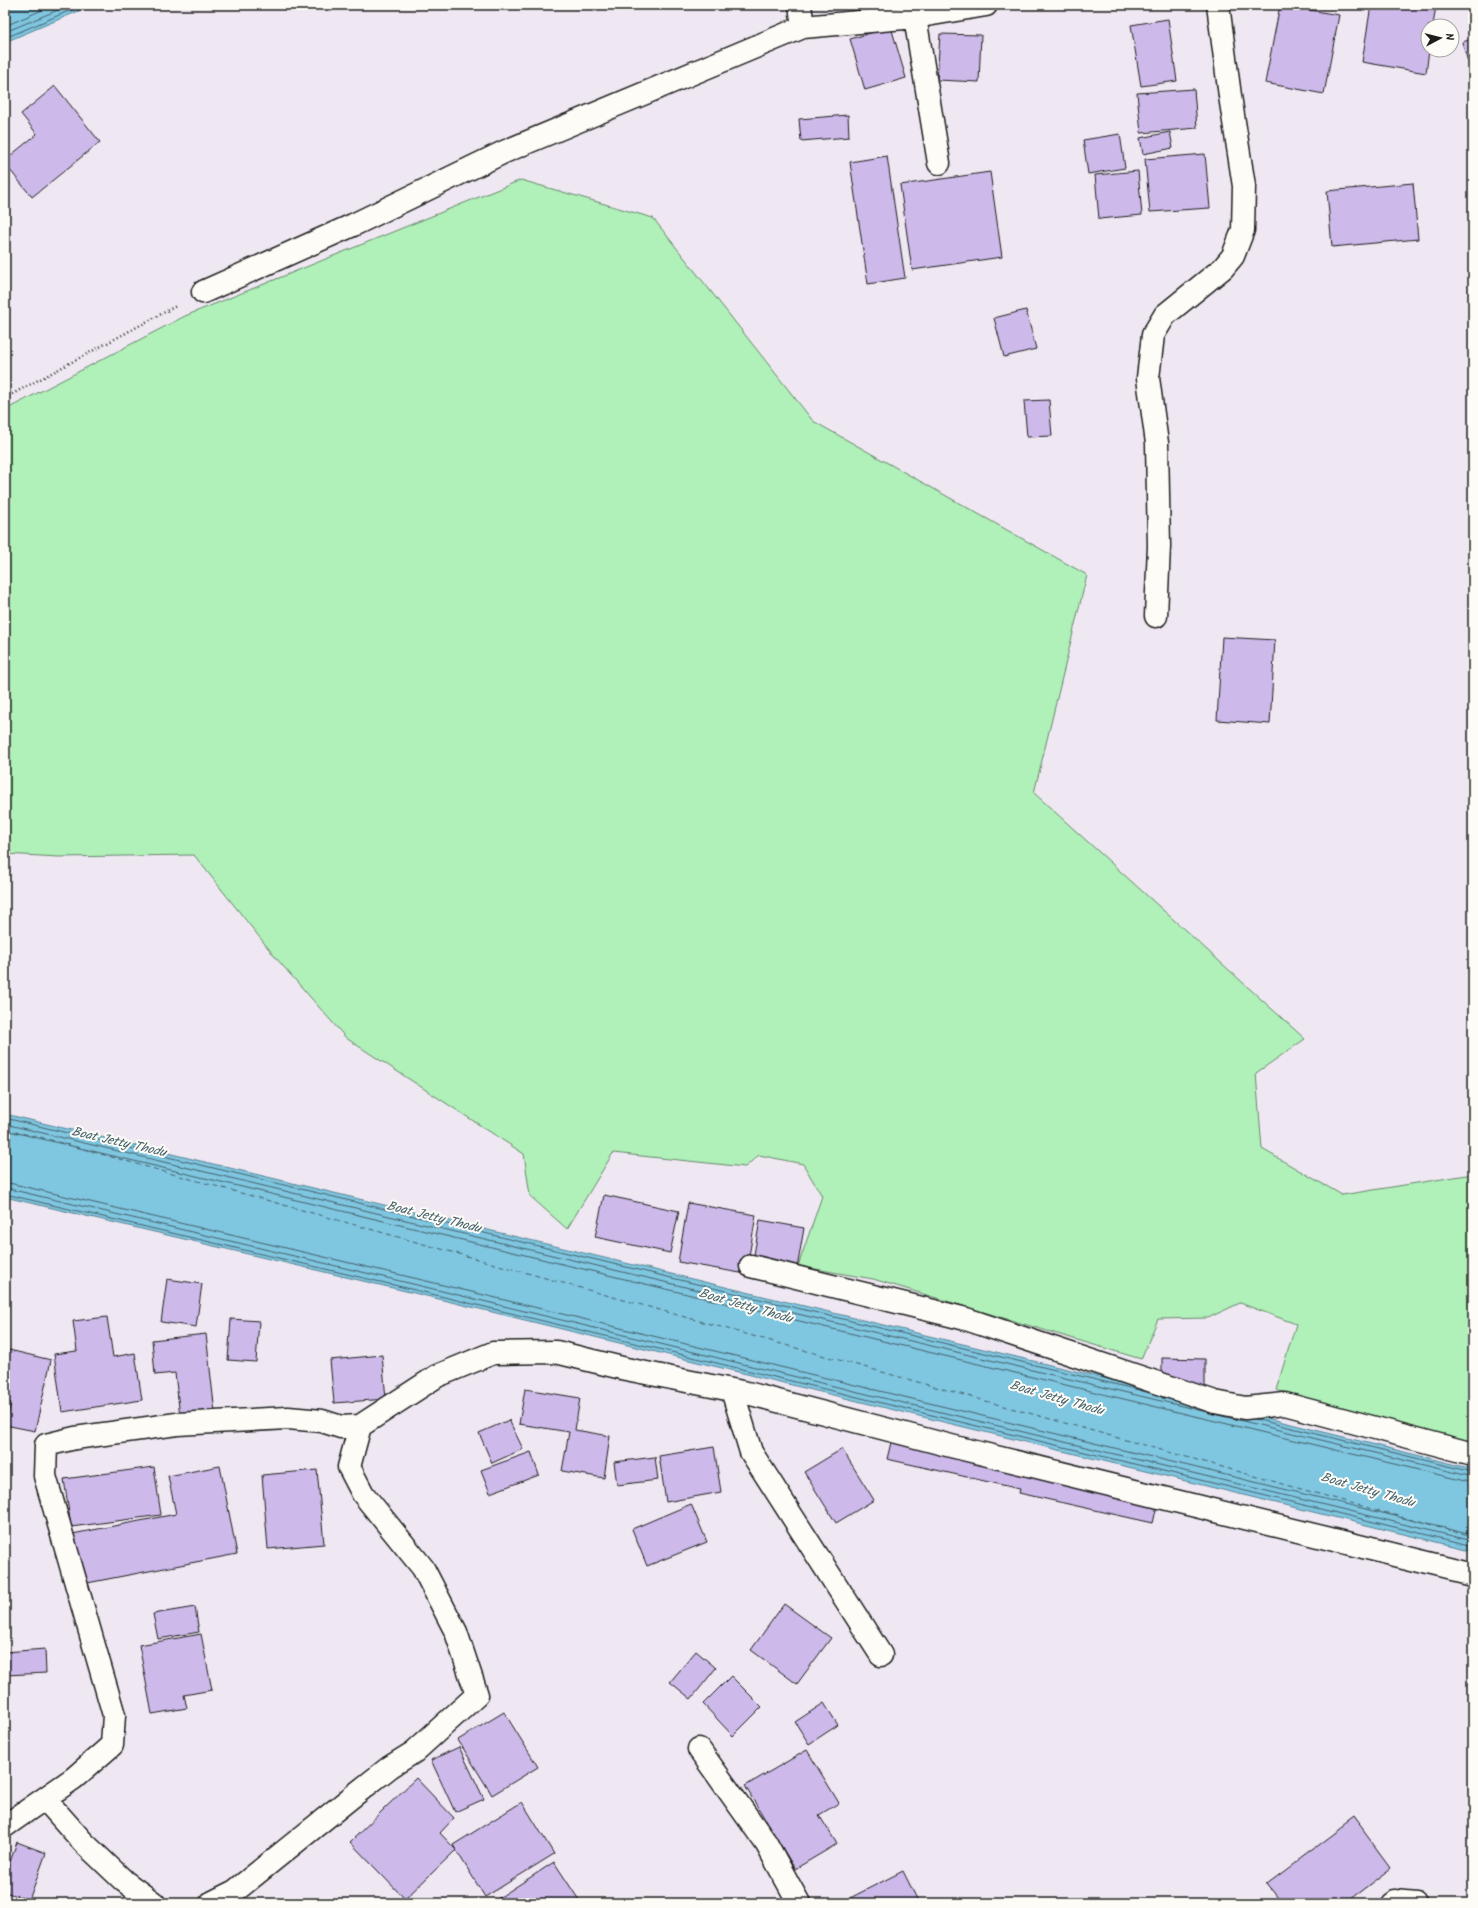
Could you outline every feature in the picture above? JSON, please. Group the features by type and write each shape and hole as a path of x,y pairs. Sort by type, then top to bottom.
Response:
{"street":[{"path":"800,5 803,27"},
{"path":"203,292 353,225 504,152 803,27 915,17 986,5"},
{"path":"1156,616 1159,546 1157,443 1148,378 1153,336 1165,315 1223,268 1233,256 1243,230 1244,186 1218,5"},
{"path":"915,17 939,163"},
{"path":"751,1266 966,1319 1215,1402 1245,1408 1285,1404 1473,1454"},
{"path":"5,1826 74,1778 112,1745 114,1714 45,1476 46,1445 75,1438 177,1424 288,1418 322,1421 341,1427 360,1426 437,1376 493,1353 556,1352 626,1369 732,1390 951,1446 1473,1574"},
{"path":"732,1390 751,1452 881,1655"},
{"path":"211,1903 235,1891 372,1781 414,1752 477,1695 456,1632 422,1568 363,1494 349,1467 360,1426"},
{"path":"699,1750 766,1843 799,1903"},
{"path":"45,1799 88,1847 124,1881 154,1903"},
{"path":"1391,1903 1394,1901 1416,1903"}],"path":[{"path":"5,398 203,292"}],"green space":[{"path":"521,180 653,218 813,421 1087,575 1034,793 1305,1039 1256,1073 1262,1149 1342,1195 1473,1174 1473,1442 1276,1390 1296,1324 1240,1303 1208,1318 1158,1319 1141,1359 873,1279 798,1266 822,1196 803,1164 759,1155 745,1167 613,1153 567,1229 530,1196 524,1154 346,1038 276,958 194,855 58,857 5,854 5,410 185,316"}],"water":[{"path":"5,5 93,5 5,42"},
{"name":"Boat Jetty Thodu","path":"5,1114 1129,1384 1473,1469 1473,1551 414,1293 5,1197"}],"building":[{"path":"514,5 530,5 515,9"},
{"path":"1280,5 1339,15 1324,94 1265,83"},
{"path":"1371,5 1436,5 1434,18 1420,18 1420,58 1428,58 1426,73 1362,62"},
{"path":"1168,19 1177,81 1141,86 1131,25"},
{"path":"891,27 906,78 865,90 850,39"},
{"path":"940,34 981,35 979,82 937,80"},
{"path":"1473,39 1473,78 1462,42"},
{"path":"55,86 100,142 32,197 5,164 5,160 37,134 21,114"},
{"path":"1194,89 1197,128 1141,133 1137,93"},
{"path":"848,115 849,137 801,141 799,119"},
{"path":"1170,132 1173,148 1143,154 1140,138"},
{"path":"1120,134 1125,168 1088,174 1083,140"},
{"path":"1205,154 1210,208 1150,212 1145,159"},
{"path":"887,156 905,278 868,284 850,162"},
{"path":"1138,171 1142,215 1099,219 1095,175"},
{"path":"990,172 1002,257 912,270 900,185"},
{"path":"1413,183 1418,239 1332,247 1327,191"},
{"path":"1026,310 1036,349 1004,357 994,318"},
{"path":"1049,400 1052,436 1027,437 1024,401"},
{"path":"1222,637 1275,640 1270,724 1217,720"},
{"path":"604,1195 679,1211 670,1253 595,1237"},
{"path":"688,1203 756,1215 746,1274 678,1262"},
{"path":"760,1220 804,1228 794,1286 750,1278"},
{"path":"167,1279 202,1284 196,1327 161,1322"},
{"path":"107,1317 113,1357 135,1353 142,1400 62,1412 54,1354 77,1351 73,1321"},
{"path":"231,1319 259,1321 256,1362 228,1360"},
{"path":"206,1334 216,1422 181,1425 175,1373 155,1375 152,1340"},
{"path":"5,1349 51,1360 35,1431 5,1425 11,1403 5,1401"},
{"path":"382,1355 386,1399 334,1403 330,1360"},
{"path":"1162,1358 1205,1359 1205,1399 1162,1398"},
{"path":"525,1389 580,1398 575,1430 610,1436 604,1478 562,1471 569,1432 519,1424"},
{"path":"509,1420 523,1449 492,1463 479,1433"},
{"path":"893,1434 1160,1493 1153,1523 1019,1493 1020,1489 887,1459"},
{"path":"714,1447 721,1492 666,1502 659,1456"},
{"path":"842,1449 874,1500 836,1523 804,1472"},
{"path":"531,1452 539,1475 490,1493 481,1470"},
{"path":"655,1457 658,1480 617,1485 614,1462"},
{"path":"220,1466 237,1554 77,1585 67,1535 176,1514 168,1476"},
{"path":"154,1467 161,1515 71,1527 64,1479"},
{"path":"317,1470 324,1544 268,1549 262,1475"},
{"path":"691,1504 707,1542 647,1566 632,1529"},
{"path":"784,1604 831,1638 797,1684 751,1650"},
{"path":"195,1607 199,1632 158,1639 153,1614"},
{"path":"201,1634 212,1690 184,1695 187,1708 152,1714 139,1645"},
{"path":"45,1649 46,1673 6,1675 5,1652"},
{"path":"696,1651 716,1668 691,1699 670,1682"},
{"path":"731,1676 762,1707 733,1736 703,1704"},
{"path":"824,1703 838,1725 809,1744 795,1722"},
{"path":"504,1712 538,1767 492,1795 458,1740"},
{"path":"459,1747 484,1799 455,1812 431,1760"},
{"path":"807,1750 839,1803 819,1815 837,1844 795,1869 745,1786"},
{"path":"416,1778 454,1818 440,1833 456,1850 405,1899 350,1842"},
{"path":"522,1802 554,1854 485,1897 453,1845"},
{"path":"1355,1818 1391,1867 1344,1903 1282,1903 1267,1884"},
{"path":"17,1842 46,1853 29,1900 5,1892 5,1876"},
{"path":"554,1862 581,1903 491,1903"},
{"path":"903,1871 919,1903 853,1903 850,1898"}],"ferry route":[{"path":"5,1130 40,1137 1473,1537"}]}
